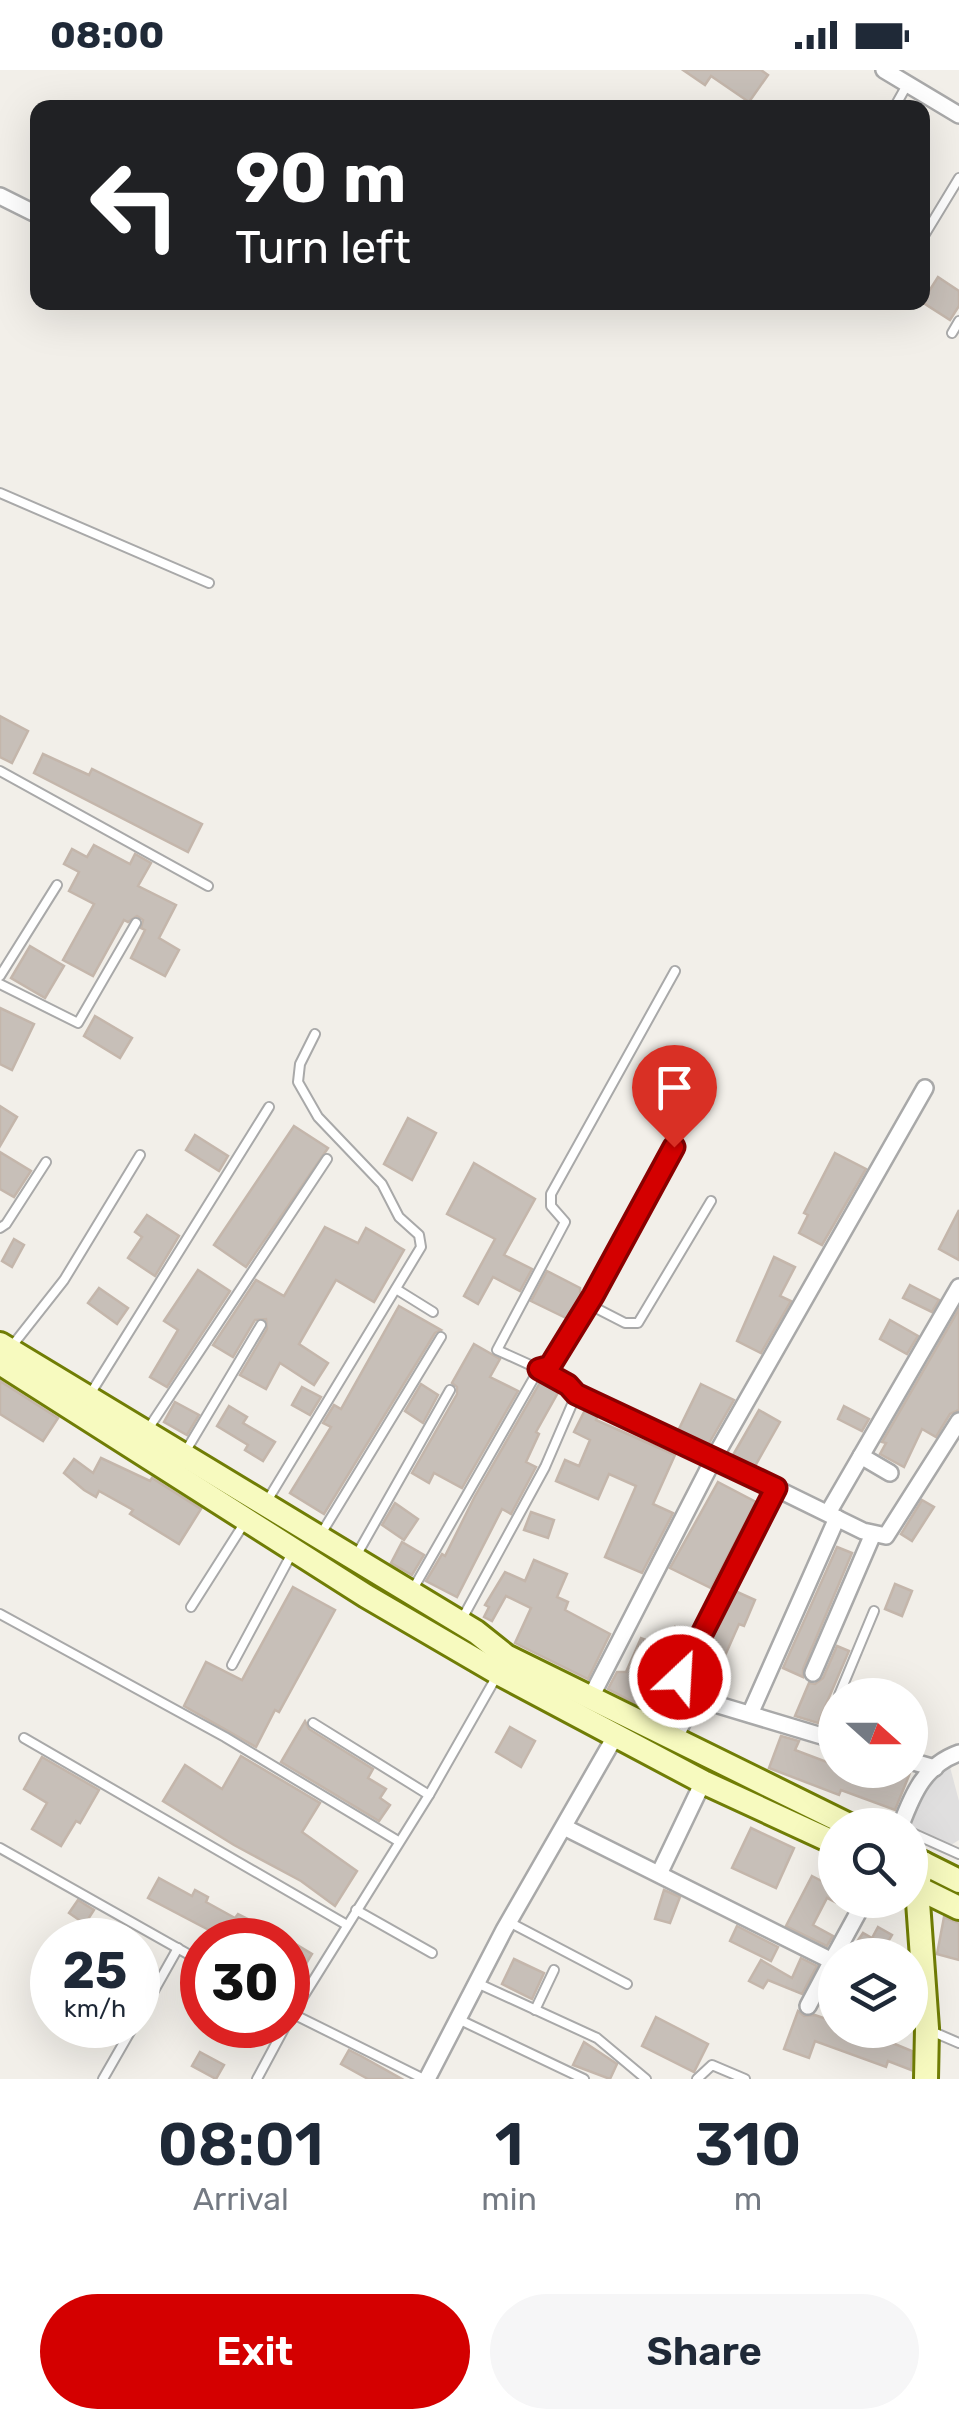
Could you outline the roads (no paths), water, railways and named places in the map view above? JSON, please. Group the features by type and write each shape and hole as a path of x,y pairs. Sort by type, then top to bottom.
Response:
{"main road":[{"path":"3,1352 184,1455 295,1548 366,1596 502,1665 616,1735 703,1782 818,1835"},
{"path":"3,1352 255,1512 319,1538 460,1623 502,1665 590,1699 818,1810"},
{"path":"928,1866 959,1881"},
{"path":"928,1892 959,1908"},
{"path":"926,2079 927,2048"}],"street":[{"path":"884,70 959,115"},
{"path":"0,196 30,211"},
{"path":"590,1699 714,1458 925,1088"},
{"path":"750,1714 861,1456 959,1287"},
{"path":"714,1458 873,1534 886,1536 959,1421"},
{"path":"861,1456 890,1473"},
{"path":"776,1488 682,1671 682,1684 695,1698 818,1735"},
{"path":"812,1673 873,1534"},
{"path":"674,1739 695,1698"},
{"path":"426,2079 509,1922 616,1735"},
{"path":"908,1808 920,1781 948,1757 959,1753"},
{"path":"928,1766 935,1768"},
{"path":"659,1874 703,1782"},
{"path":"564,1827 818,1949"},
{"path":"808,2006 818,1987"}],"lane":[{"path":"898,100 907,84"},
{"path":"930,226 959,178"},
{"path":"952,334 959,321"},
{"path":"0,493 209,583"},
{"path":"0,771 208,886"},
{"path":"0,976 56,885"},
{"path":"0,984 78,1022 136,923"},
{"path":"675,971 551,1194 551,1206 565,1222 497,1345 501,1354 539,1369 576,1394 714,1458"},
{"path":"191,1608 422,1248 421,1241 398,1217 382,1184 310,1106 298,1082 298,1072 315,1034"},
{"path":"88,1397 268,1106"},
{"path":"410,1593 539,1369 550,1366 588,1304 674,1147"},
{"path":"3,1352 64,1280 140,1155"},
{"path":"146,1432 327,1159"},
{"path":"0,1228 46,1162"},
{"path":"588,1304 625,1323 638,1323 711,1201"},
{"path":"396,1289 433,1312"},
{"path":"184,1455 261,1325"},
{"path":"319,1538 441,1337"},
{"path":"354,1560 450,1390"},
{"path":"460,1623 516,1524 576,1394"},
{"path":"232,1665 295,1548"},
{"path":"846,1678 874,1611"},
{"path":"0,1614 224,1738 398,1841"},
{"path":"310,1984 429,1795 502,1665"},
{"path":"313,1724 429,1795"},
{"path":"24,1738 348,1925"},
{"path":"928,1839 958,1851"},
{"path":"0,1848 178,1948 160,1980"},
{"path":"356,1910 432,1953"},
{"path":"509,1922 627,1984"},
{"path":"535,2010 554,1970"},
{"path":"477,1983 596,2038 646,2079"},
{"path":"458,2019 584,2079"},
{"path":"310,2028 426,2079"},
{"path":"928,2028 959,2044"},
{"path":"103,2079 121,2048"},
{"path":"257,2079 273,2048"},
{"path":"696,2079 712,2065 745,2079"}]}
